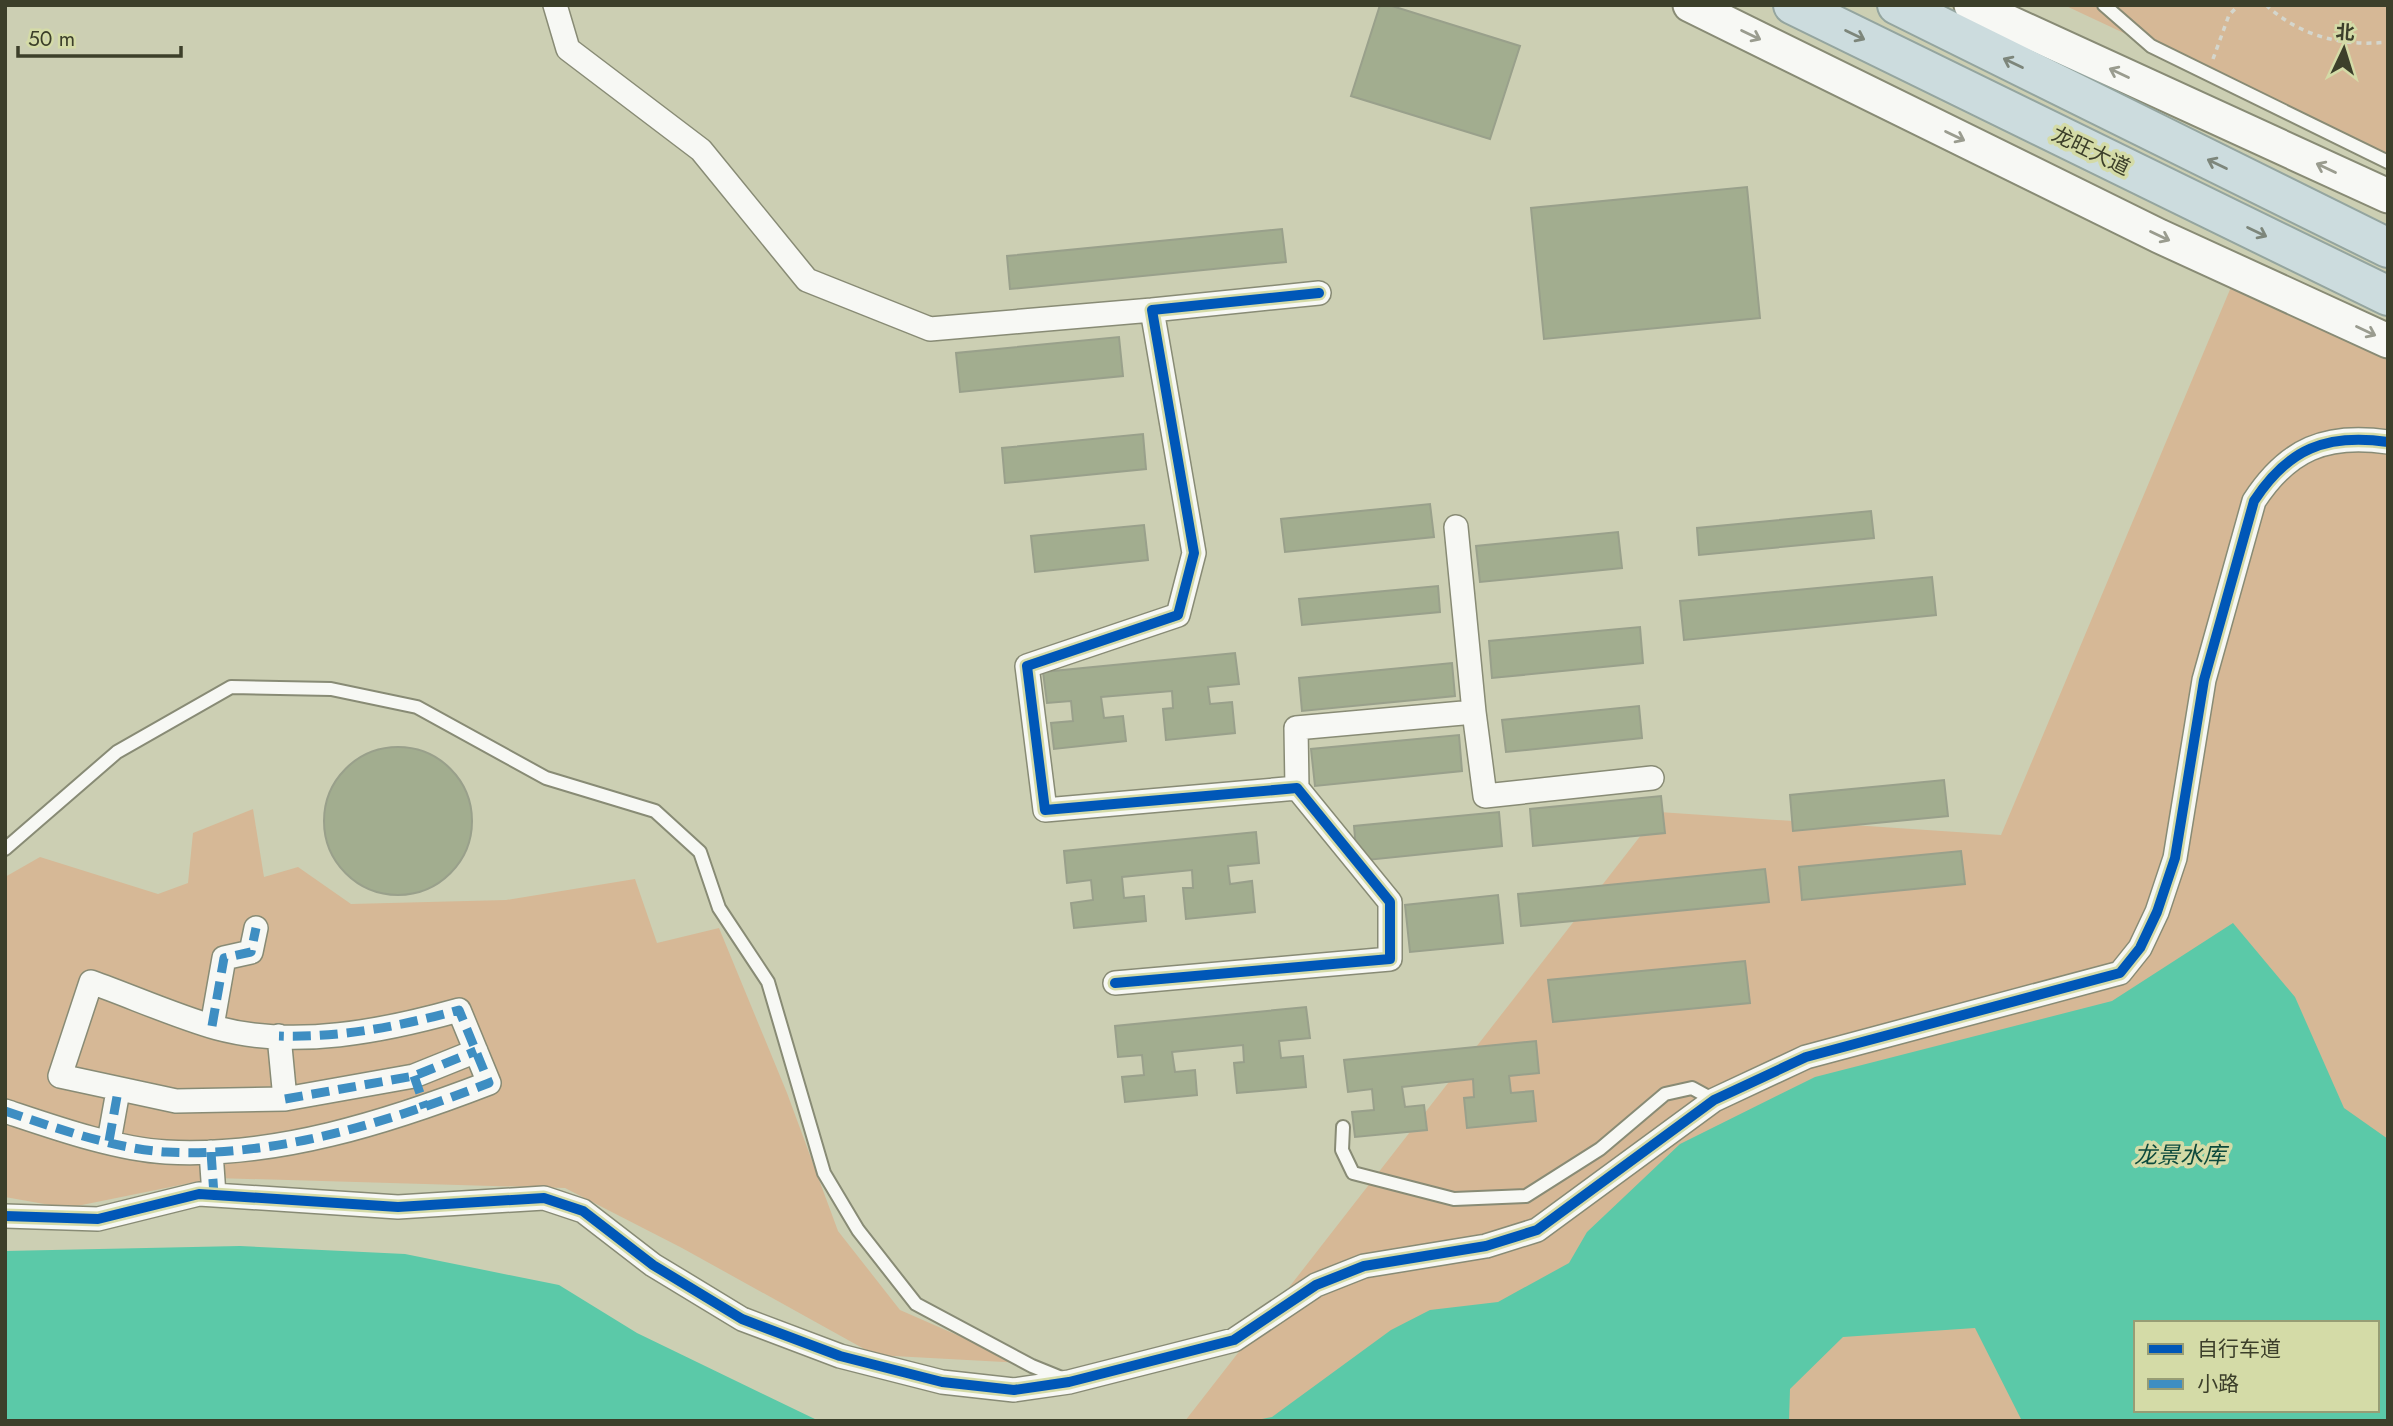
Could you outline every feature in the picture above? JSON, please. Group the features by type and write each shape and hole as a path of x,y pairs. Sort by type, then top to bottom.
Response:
{"highway":[{"name":"龙旺大道","path":"1793,5 2388,296"},
{"path":"1897,5 2388,248"}],"street":[{"path":"555,5 568,48 701,150 807,280 930,329 1319,293"},
{"path":"1690,5 2160,236 2388,341"},
{"path":"1971,5 2388,196"},
{"path":"1152,310 1194,553 1178,615 1027,666 1045,810 1297,788"},
{"path":"5,1216 98,1219 199,1194 398,1206 544,1198 583,1211 653,1265 742,1320 840,1356 942,1382 1014,1390 1069,1382 1234,1340 1316,1285 1364,1266 1486,1246 1538,1230 1714,1100 1806,1057 2120,973 2140,948 2157,912 2175,858 2204,680 2254,502 2270,476 2315,444 2366,439 2388,442"},
{"path":"1456,527 1485,796 1651,778"},
{"path":"1115,983 1390,959 1390,902 1297,788 1296,728 1474,712"},
{"path":"212,1026 224,958 251,952 256,928"},
{"path":"5,1111 68,1132 163,1152 211,1152 302,1139 425,1108 489,1083 476,1051 459,1010 412,1023 305,1037 279,1036 212,1026 92,982 60,1076 118,1091 176,1101 285,1100 414,1076 476,1051"},
{"path":"279,1036 285,1100"},
{"path":"414,1076 425,1108"},
{"path":"109,1141 118,1091"},
{"path":"211,1152 214,1195"}],"lane":[{"path":"2104,5 2151,46 2388,162"},
{"path":"5,849 117,752 231,687 331,689 416,706 546,778 654,811 700,852 719,908 768,982 824,1174 858,1230 916,1304 1032,1366 1069,1382"},
{"path":"1343,1127 1342,1150 1353,1173 1454,1199 1493,1200 1527,1196 1600,1149 1665,1094 1692,1088 1714,1100"}],"path":[{"path":"2207,75 2229,15 2239,5"},
{"path":"2266,5 2285,20 2323,38 2367,44 2388,42"}],"shaded area":[{"path":"2064,5 2388,5 2388,157"},
{"path":"2234,280 2388,359 2388,1421 1185,1421 1659,812 2001,835"},
{"path":"253,809 264,877 298,867 351,904 506,900 635,879 657,943 719,928 787,1093 838,1231 900,1310 1021,1363 875,1355 682,1248 565,1188 215,1178 67,1208 5,1197 5,877 40,857 158,894 188,883 193,833"}],"water":[{"name":"龙景水库","path":"2233,923 2295,997 2344,1108 2388,1139 2388,1421 2022,1421 1975,1328 1843,1337 1790,1389 1789,1421 1252,1421 1272,1417 1391,1330 1430,1310 1498,1302 1569,1263 1587,1232 1680,1144 1815,1077 2112,1001"},
{"path":"240,1246 405,1254 559,1285 637,1333 819,1421 5,1421 5,1251"}],"building":[{"path":"1380,5 1389,5 1520,46 1490,139 1351,96"},
{"path":"1747,187 1760,318 1544,339 1531,208"},
{"path":"1282,229 1286,262 1010,289 1007,256"},
{"path":"1119,337 1123,376 960,392 956,353"},
{"path":"1143,434 1146,469 1005,483 1002,448"},
{"path":"1430,504 1434,537 1285,552 1281,519"},
{"path":"1871,511 1874,538 1699,555 1697,528"},
{"path":"1144,525 1148,560 1035,572 1031,536"},
{"path":"1618,532 1622,568 1480,582 1476,546"},
{"path":"1932,577 1936,615 1684,640 1680,601"},
{"path":"1438,586 1440,612 1302,625 1299,599"},
{"path":"1640,627 1643,663 1492,678 1489,641"},
{"path":"1235,653 1239,684 1208,687 1210,704 1232,702 1235,733 1166,740 1163,709 1173,708 1172,691 1101,697 1104,718 1123,716 1126,741 1054,749 1051,723 1073,721 1071,701 1047,703 1043,672"},
{"path":"1452,663 1455,696 1302,711 1299,678"},
{"path":"1639,706 1642,738 1506,752 1502,720"},
{"path":"1459,735 1462,771 1315,786 1311,749"},
{"path":"398,747 426,753 450,769 466,793 472,821 466,849 450,873 426,889 398,895 370,889 346,873 330,849 324,821 330,793 346,769 370,753"},
{"path":"1944,780 1948,816 1793,831 1790,795"},
{"path":"1661,796 1665,833 1533,846 1530,809"},
{"path":"1499,812 1502,846 1357,861 1354,826"},
{"path":"1256,832 1259,863 1228,866 1230,884 1252,881 1255,912 1186,919 1183,888 1193,888 1192,870 1122,877 1124,898 1144,896 1146,921 1074,928 1071,903 1093,900 1091,880 1067,883 1064,851"},
{"path":"1961,851 1965,884 1802,900 1799,867"},
{"path":"1765,869 1769,902 1521,926 1518,894"},
{"path":"1498,895 1503,943 1410,952 1405,905"},
{"path":"1745,961 1750,1003 1553,1022 1548,980"},
{"path":"1306,1007 1310,1038 1279,1041 1281,1058 1303,1056 1306,1087 1237,1093 1234,1063 1244,1062 1243,1045 1172,1052 1175,1072 1195,1070 1197,1095 1125,1102 1122,1077 1144,1075 1142,1055 1118,1057 1115,1026"},
{"path":"1536,1041 1539,1073 1509,1076 1511,1093 1533,1091 1536,1121 1467,1128 1464,1098 1474,1097 1473,1079 1402,1087 1405,1107 1424,1105 1427,1130 1355,1137 1352,1112 1374,1110 1372,1089 1348,1092 1344,1060"}],"marked path":[{"path":"212,1026 224,958 251,952 256,928"},
{"path":"5,1111 126,1147 166,1152 207,1152 248,1149 331,1134 371,1124 489,1083 459,1010 370,1030 279,1036"},
{"path":"285,1099 414,1076 476,1051"},
{"path":"414,1076 425,1108"},
{"path":"109,1141 118,1091"},
{"path":"211,1152 214,1195"}],"cycle path":[{"path":"1115,983 1390,959 1390,902 1297,788 1045,810 1027,666 1178,615 1194,553 1152,310 1319,293"},
{"path":"5,1216 98,1219 199,1194 398,1207 544,1198 583,1211 653,1265 742,1319 840,1356 942,1382 1014,1390 1069,1382 1234,1340 1316,1285 1364,1266 1486,1246 1537,1230 1714,1100 1806,1057 2120,973 2140,948 2157,912 2175,858 2204,680 2254,501 2281,469 2295,457 2311,449 2346,440 2388,442"}]}
